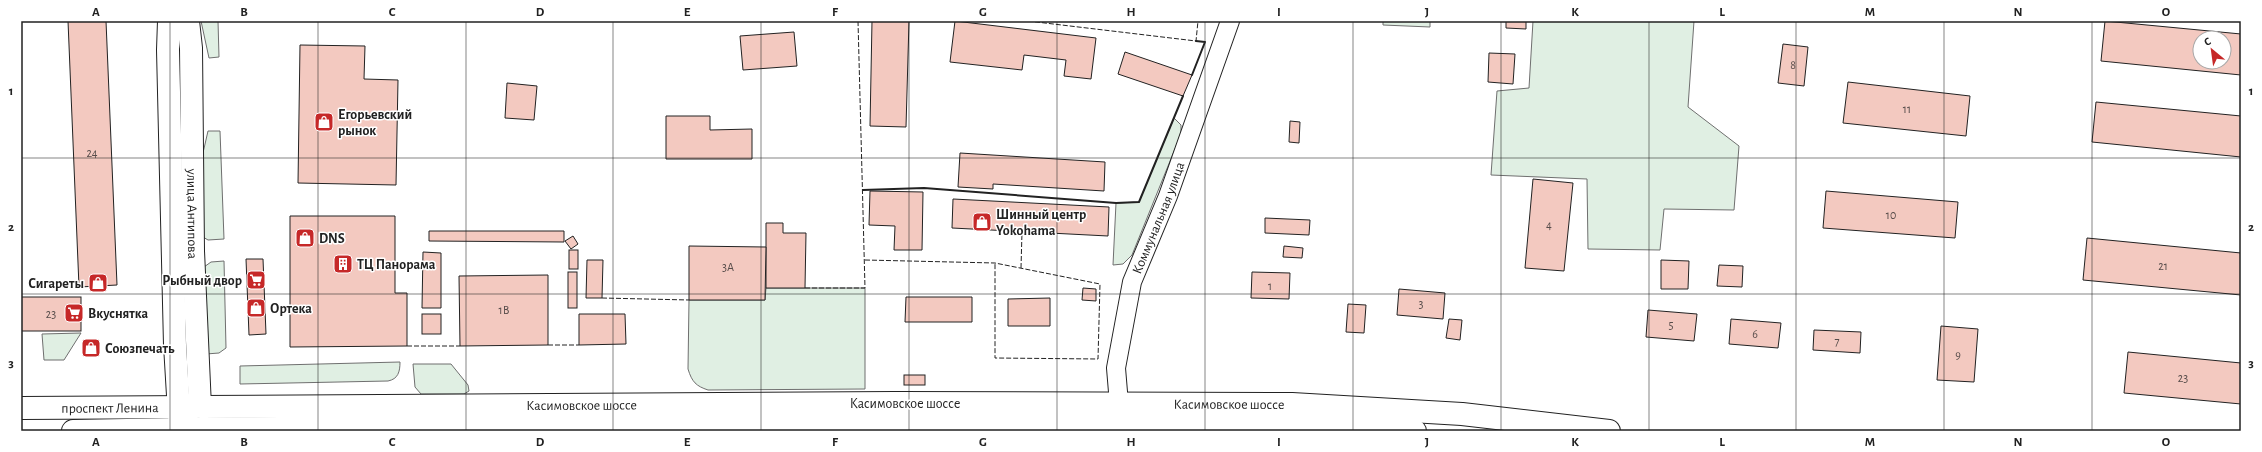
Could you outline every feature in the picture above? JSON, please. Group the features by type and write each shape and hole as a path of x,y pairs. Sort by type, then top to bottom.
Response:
{"main road":[{"name":"улица Антипова","path":"169,21 172,214 179,407 191,430"},
{"name":"улица Антипова","path":"188,21 191,48 193,251 200,407 191,430"},
{"name":"Касимовское шоссе","path":"191,430 681,414 896,403 977,403 1415,431"},
{"path":"896,403 912,408 932,428 942,414 977,403"},
{"name":"Касимовское шоссе","path":"200,407 681,414 932,428 1120,412 1292,404 1462,414 1609,431"},
{"name":"проспект Ленина","path":"21,408 200,407"},
{"path":"978,431 1011,421"},
{"name":"проспект Ленина","path":"73,431 191,430"}],"street":[{"name":"Коммунальная улица","path":"1120,412 1116,368 1132,282 1168,196 1229,30 1230,21"}],"green space":[{"path":"201,21 218,21 219,57 209,58"},
{"path":"1383,21 1430,21 1430,27 1383,25"},
{"path":"1533,21 1694,21 1688,107 1739,146 1734,210 1664,209 1660,250 1588,249 1587,179 1491,175 1497,91 1529,88"},
{"path":"1174,118 1181,125 1181,134 1132,255 1123,264 1113,265 1116,203 1139,202"},
{"path":"208,131 220,131 224,239 208,240 203,237 200,166"},
{"path":"224,261 226,348 219,353 206,354 204,267 211,262"},
{"path":"766,288 865,288 865,389 708,390 695,383 688,369 689,300 765,300"},
{"path":"81,333 64,360 44,360 42,334"},
{"path":"400,362 398,374 394,379 388,381 240,384 240,366"},
{"path":"413,364 451,364 468,385 469,391 464,394 421,394 415,387"}],"building":[{"path":"68,21 106,21 117,285 79,287"},
{"path":"872,21 909,21 906,127 870,126"},
{"path":"955,21 1096,38 1091,79 1064,76 1066,60 1024,55 1022,70 950,62"},
{"path":"1506,21 1526,21 1526,29 1506,28"},
{"path":"2105,21 2199,30 2192,30 2192,70 2232,70 2232,33 2241,34 2241,75 2101,61"},
{"path":"794,32 797,66 743,70 740,36"},
{"path":"1783,44 1808,47 1804,86 1778,83"},
{"path":"300,45 365,46 364,79 398,80 396,185 298,183"},
{"path":"1125,52 1192,75 1183,96 1118,74"},
{"path":"1489,53 1515,54 1513,84 1488,82"},
{"path":"1848,82 1970,96 1966,136 1843,123"},
{"path":"507,83 537,86 534,120 505,118"},
{"path":"2096,102 2241,116 2241,157 2092,142"},
{"path":"666,116 710,116 710,130 752,129 752,159 666,159"},
{"path":"1290,121 1300,122 1299,143 1289,142"},
{"path":"960,153 1105,162 1104,191 993,184 993,189 958,187"},
{"path":"1533,179 1573,183 1564,271 1525,268"},
{"path":"870,191 923,192 922,250 894,250 895,226 869,225"},
{"path":"1826,191 1958,202 1955,238 1823,228"},
{"path":"953,199 1109,207 1108,236 952,228"},
{"name":"ТЦ Панорама","path":"290,216 395,216 395,293 407,293 407,346 290,347"},
{"path":"1265,218 1310,220 1309,235 1265,233"},
{"path":"766,223 783,223 783,233 806,233 805,288 766,288"},
{"path":"429,231 564,231 564,242 429,241"},
{"path":"573,236 578,244 571,249 565,241"},
{"path":"2087,238 2241,253 2241,295 2083,280"},
{"path":"689,246 766,247 765,300 689,300"},
{"path":"1284,246 1303,248 1302,258 1283,257"},
{"path":"569,250 578,250 578,269 569,269"},
{"path":"423,252 441,253 441,308 422,308"},
{"path":"246,259 263,259 266,334 249,335"},
{"path":"587,260 603,260 602,298 586,298"},
{"path":"1661,260 1689,261 1688,289 1661,289"},
{"path":"1719,265 1743,266 1742,287 1717,286"},
{"path":"568,272 577,272 577,308 568,308"},
{"path":"1252,272 1290,273 1289,299 1251,298"},
{"path":"548,275 548,345 460,346 459,276"},
{"path":"1083,288 1096,289 1096,301 1082,300"},
{"path":"1399,289 1445,293 1443,319 1397,315"},
{"path":"21,297 81,297 81,331 21,331"},
{"path":"906,297 972,297 972,322 905,322"},
{"path":"1050,298 1050,326 1008,326 1008,299"},
{"path":"1348,304 1366,305 1364,333 1346,332"},
{"path":"1648,310 1697,314 1694,341 1646,337"},
{"path":"422,314 441,314 441,334 422,334"},
{"path":"579,314 625,314 626,344 579,345"},
{"path":"1449,319 1462,320 1460,340 1446,338"},
{"path":"1731,319 1781,323 1778,348 1729,344"},
{"path":"1941,326 1978,329 1974,382 1937,380"},
{"path":"1814,330 1861,332 1860,353 1813,350"},
{"name":"Союзпечать","path":"86,341 95,341 96,354 87,354"},
{"path":"2128,352 2241,363 2241,404 2124,393"},
{"path":"904,375 925,375 925,385 904,385"}],"fence":[{"path":"805,288 865,288 858,21"},
{"path":"1028,21 1196,41 1198,21"},
{"path":"1021,268 1022,232"},
{"path":"865,260 995,263 1100,284 1098,359 995,358 995,263"},
{"path":"602,298 689,300"},
{"path":"548,345 579,345"},
{"path":"407,346 460,346"}],"wall":[{"path":"1192,75 1205,42 1196,41"},
{"path":"863,190 924,188 1116,203 1139,202 1183,96"}],"place":[{"name":"Егорьевский рынок","path":"324,122"},
{"name":"Шинный центр Yokohama","path":"982,222"},
{"name":"DNS","path":"305,238"},
{"name":"ТЦ Панорама","path":"343,264"},
{"name":"Рыбный двор","path":"256,280"},
{"name":"Сигареты","path":"98,283"},
{"name":"Ортека","path":"256,308"},
{"name":"Вкуснятка","path":"74,313"},
{"name":"Союзпечать","path":"91,348"}]}
